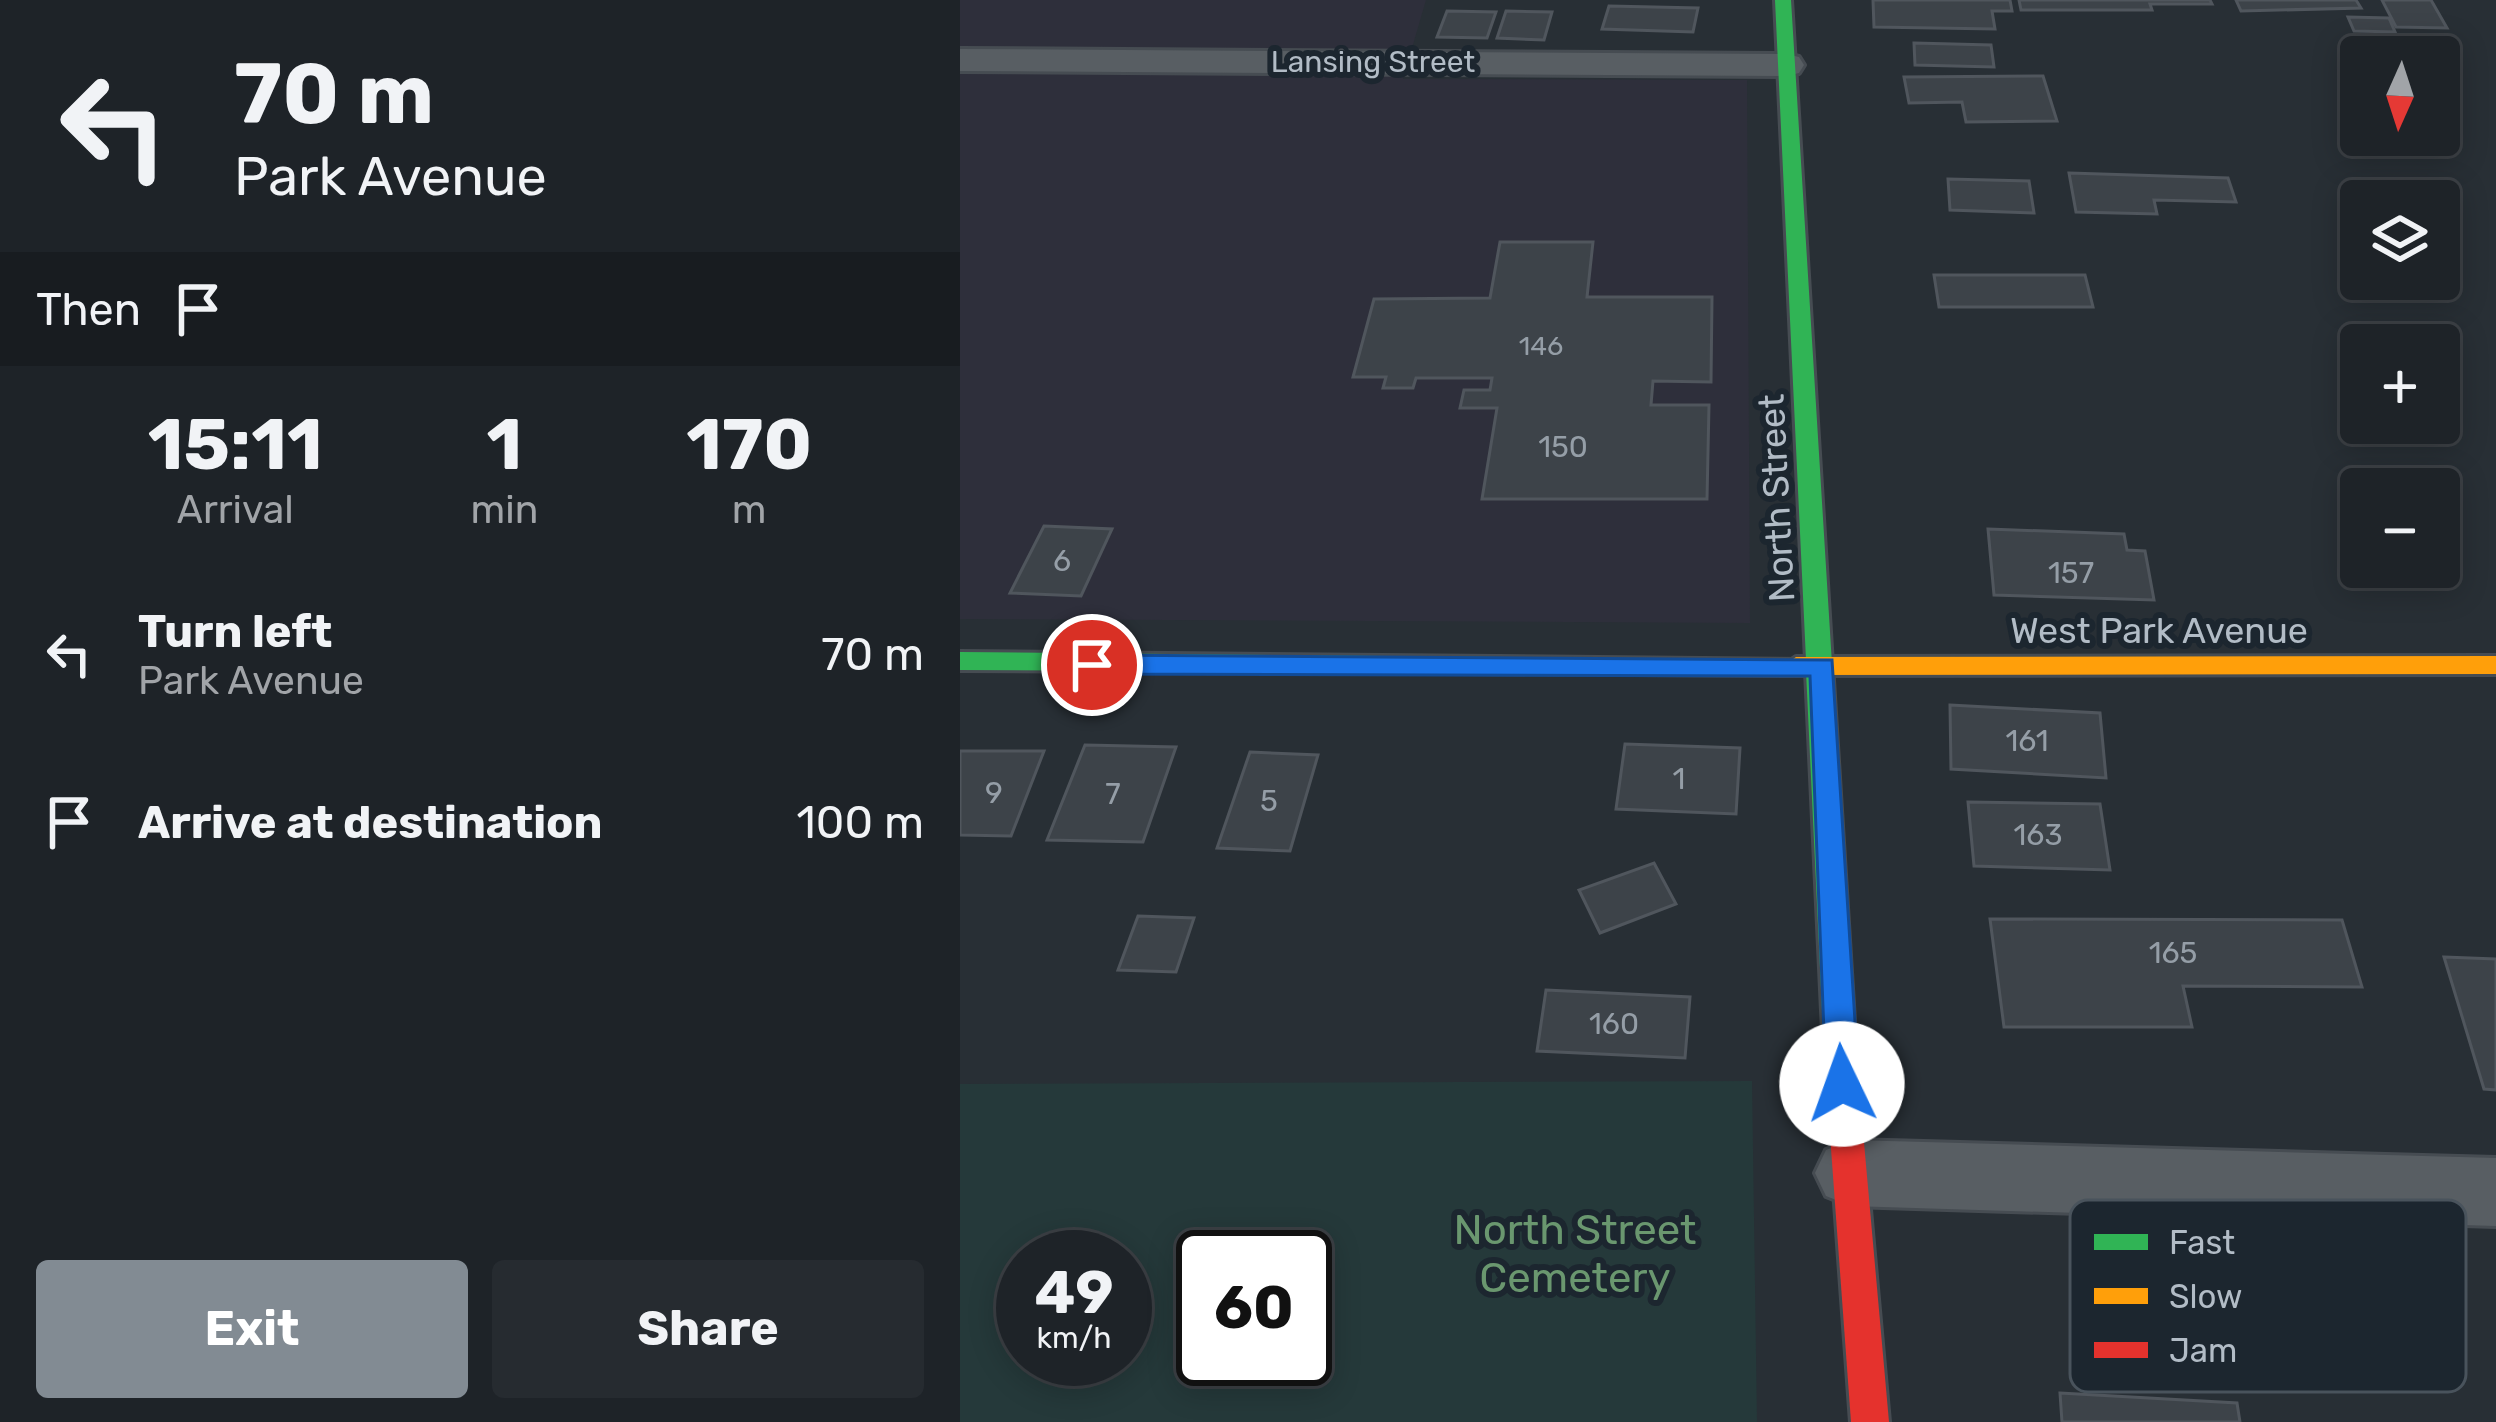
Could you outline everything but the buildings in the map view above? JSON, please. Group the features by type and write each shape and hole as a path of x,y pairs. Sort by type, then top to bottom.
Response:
{"main road":[{"name":"North Street","path":"1783,0 1851,1173 1870,1422"},
{"name":"West Park Avenue","path":"960,661 2496,665"}],"street":[{"name":"Lansing Street","path":"960,60 1786,65"},
{"path":"1851,1173 2496,1192"}],"shaded area":[{"path":"960,0 1426,0 1403,79 1747,80 1750,623 960,619"}],"green space":[{"name":"North Street Cemetery","path":"1752,1081 1757,1422 960,1422 960,1084"}],"traffic: fast":[{"path":"1783,0 1840,1053"},
{"path":"960,661 1796,666"}],"traffic: slow":[{"path":"1796,666 2496,665"}],"traffic: jam":[{"path":"1840,1053 1870,1422"}],"route":[{"path":"1092,665 1823,666 1842,1084"}]}
